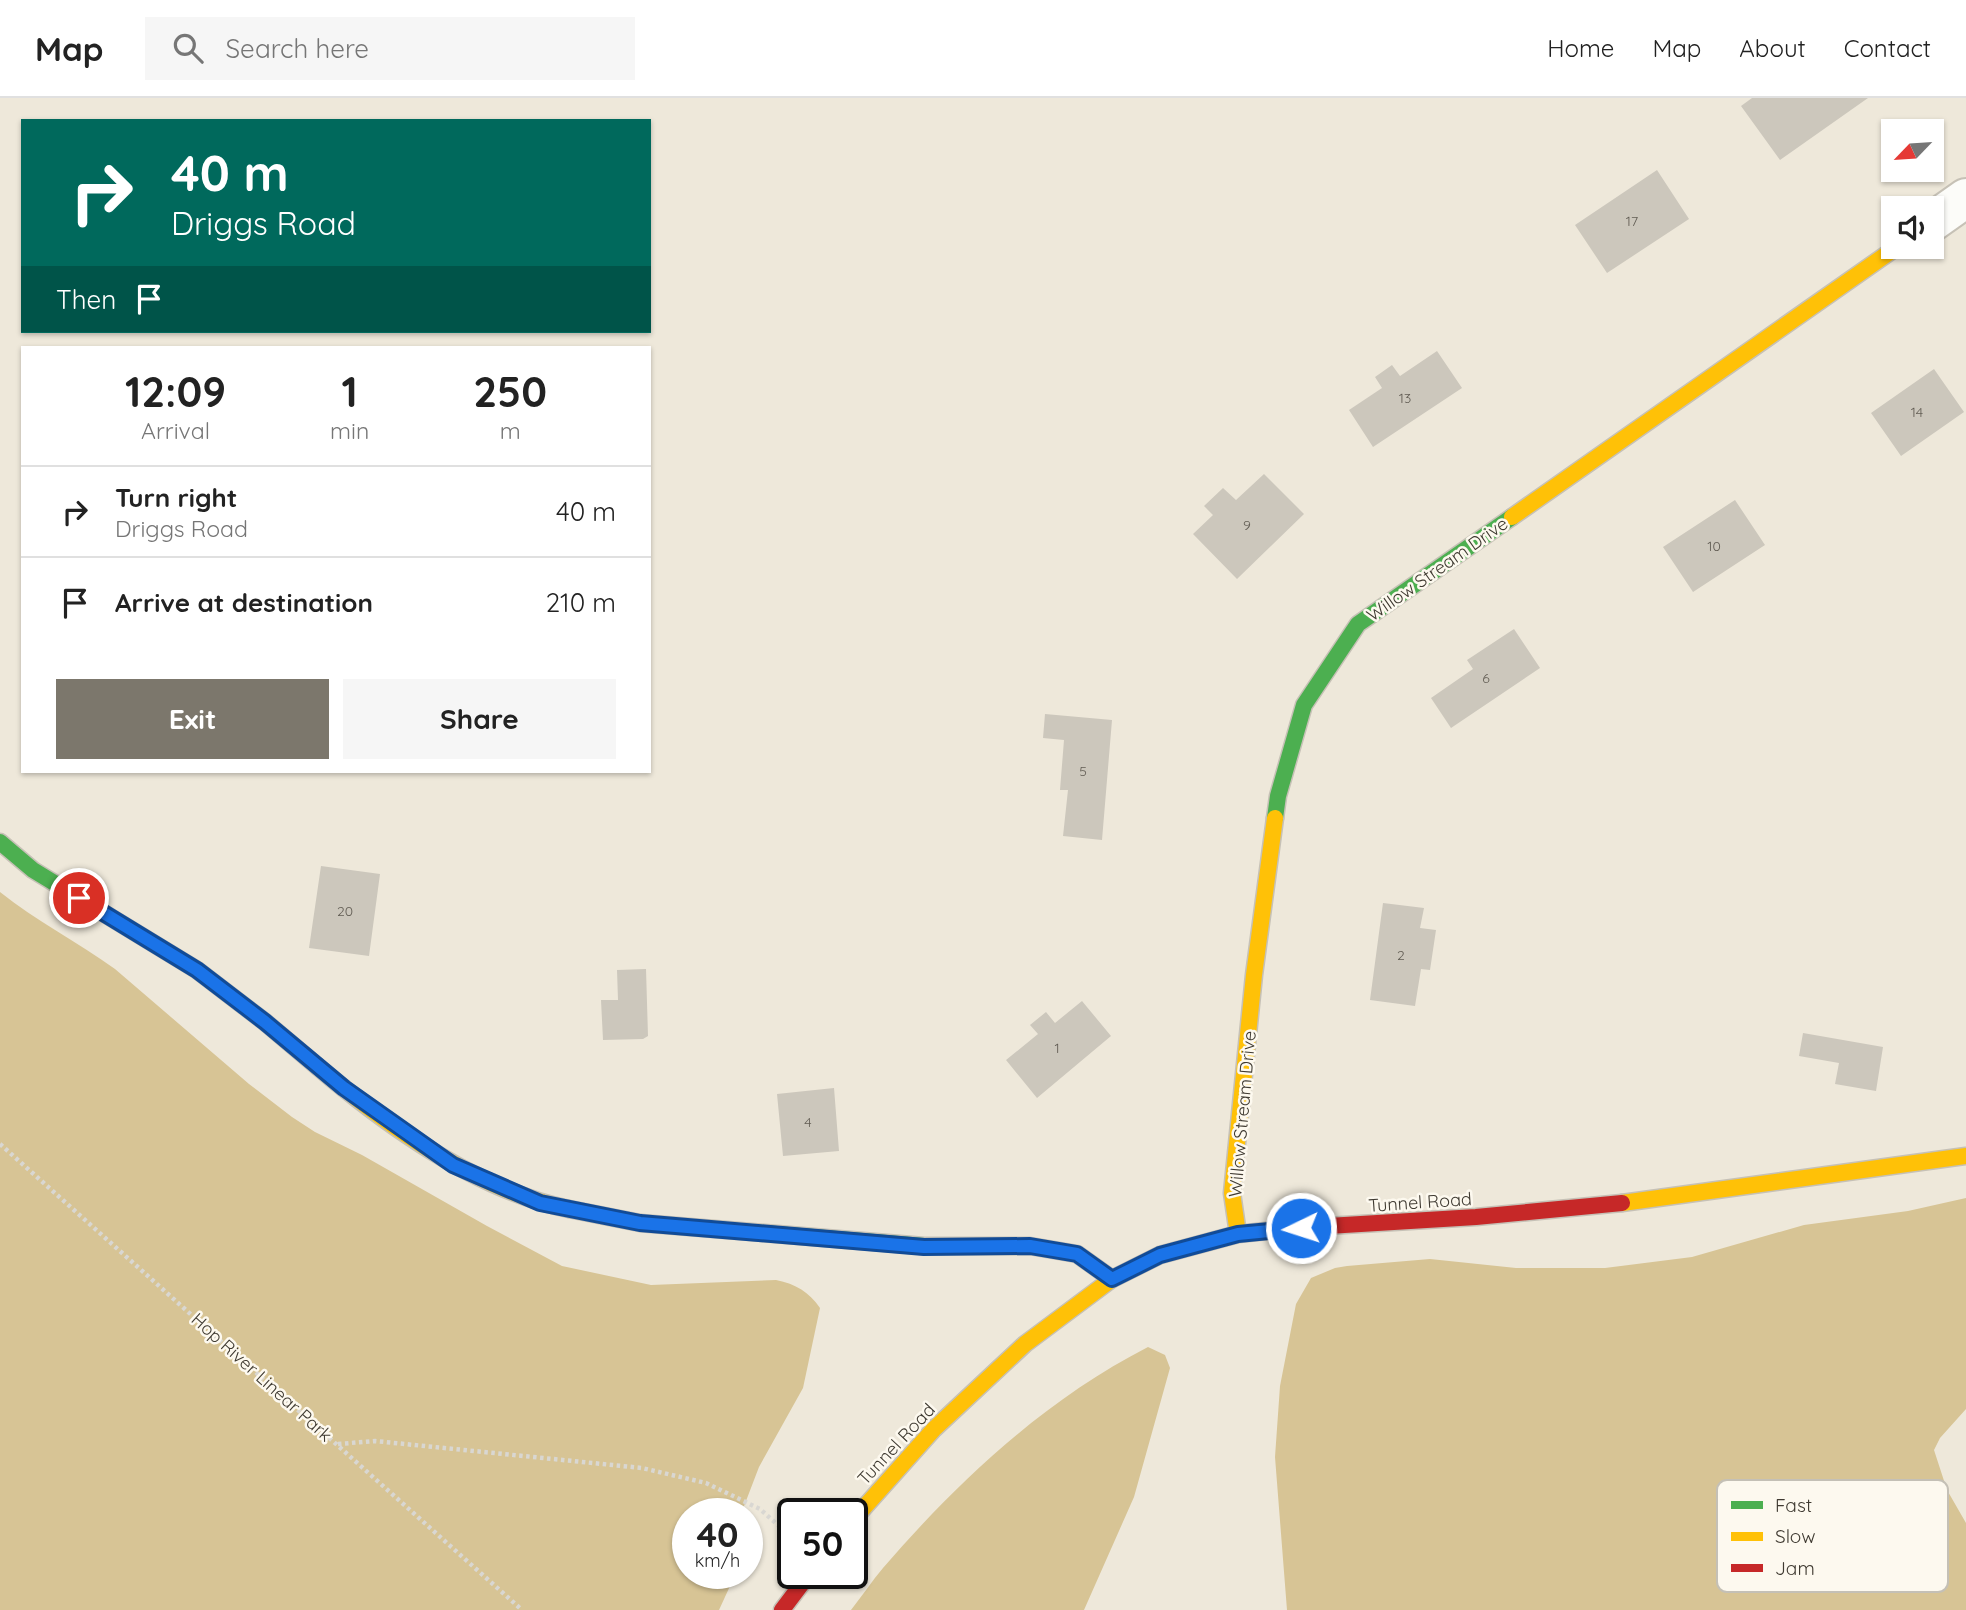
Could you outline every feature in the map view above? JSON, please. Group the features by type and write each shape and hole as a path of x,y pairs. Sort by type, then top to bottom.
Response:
{"street":[{"path":"1944,214 1966,198"},
{"name":"Willow Stream Drive","path":"1238,1234 1232,1193 1254,975 1278,796 1304,705 1358,624 1881,258"},
{"path":"0,842 33,870 197,970 344,1088 453,1165 540,1203 653,1224 924,1247 1030,1246 1077,1254 1112,1279"},
{"name":"Tunnel Road","path":"868,1503 944,1419 1025,1345 1112,1279 1160,1255 1238,1234 1638,1202 1966,1156"},
{"path":"782,1610 798,1589"}],"path":[{"name":"Hop River Linear Park","path":"0,1144 522,1610"},
{"path":"338,1444 375,1441 642,1468 706,1483 760,1509 777,1524"}],"shaded area":[{"path":"0,892 115,969 249,1084 292,1117 562,1266 651,1285 776,1280 796,1286 807,1293 820,1308 803,1388 759,1467 747,1498 672,1498 672,1589 729,1589 719,1610 0,1610"},
{"path":"1966,1198 1966,1409 1940,1438 1934,1450 1944,1480 1717,1480 1717,1592 1948,1592 1948,1492 1966,1523 1966,1610 1287,1610 1275,1457 1280,1386 1296,1304 1311,1278 1347,1266 1430,1259 1516,1268 1605,1268 1692,1257 1804,1225 1908,1211"},
{"path":"1148,1347 1165,1355 1170,1368 1134,1497 1084,1610 851,1610 912,1535 973,1473 1039,1417 1110,1368"}],"building":[{"path":"1752,98 1868,98 1780,160 1741,106"},
{"path":"1657,170 1689,219 1607,273 1575,225"},
{"path":"1437,351 1462,388 1373,447 1349,410 1382,388 1375,377 1392,365 1400,376"},
{"path":"1934,369 1964,412 1901,456 1871,413"},
{"path":"1264,474 1304,514 1237,579 1193,534 1213,515 1204,506 1223,488 1236,500"},
{"path":"1735,500 1765,545 1693,592 1663,547"},
{"path":"1514,629 1540,668 1451,728 1431,698 1473,669 1467,660"},
{"path":"1045,714 1112,720 1102,840 1063,836 1068,790 1060,790 1064,740 1043,738"},
{"path":"321,866 380,874 369,956 309,948"},
{"path":"1383,903 1424,908 1420,928 1436,930 1430,970 1421,969 1415,1006 1370,1000"},
{"path":"646,969 648,1036 643,1039 603,1040 601,1000 618,1000 617,970"},
{"path":"1082,1001 1111,1036 1037,1098 1006,1060 1038,1034 1030,1025 1046,1012 1055,1023"},
{"path":"1803,1033 1883,1047 1876,1091 1835,1084 1839,1063 1799,1056"},
{"path":"834,1088 839,1151 783,1156 777,1094"}],"traffic: fast":[{"path":"1275,818 1278,796 1304,705 1358,624 1512,517"},
{"path":"0,842 33,870 197,970 317,1066"},
{"path":"569,1209 640,1223 924,1246 1030,1246 1077,1254 1112,1279"}],"traffic: slow":[{"path":"1512,517 1881,258"},
{"path":"1238,1234 1232,1193 1254,975 1275,818"},
{"path":"317,1066 373,1111 435,1153 501,1187 569,1209"},
{"path":"1622,1203 1966,1156"},
{"path":"868,1503 934,1429 1025,1344 1112,1279 1160,1255 1238,1234 1295,1228"}],"traffic: jam":[{"path":"1295,1228 1476,1217 1622,1203"},
{"path":"782,1610 798,1589"}],"route":[{"path":"79,898 197,970 344,1088 453,1165 540,1203 640,1223 924,1247 1030,1246 1077,1254 1112,1279 1160,1255 1238,1234 1301,1228"}]}
